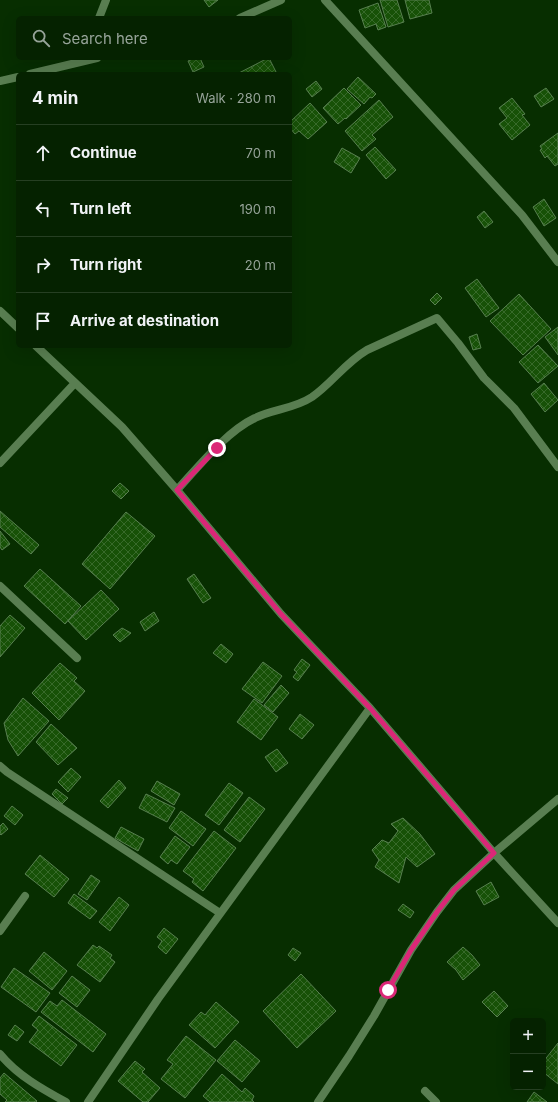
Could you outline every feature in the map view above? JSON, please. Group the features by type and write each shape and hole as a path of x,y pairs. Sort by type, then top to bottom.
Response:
{"street":[{"path":"100,16 106,0"},
{"path":"245,16 282,0"},
{"path":"325,0 522,215 558,262"},
{"path":"38,72 85,60"},
{"path":"0,81 16,77"},
{"path":"0,311 16,326"},
{"path":"177,490 229,436 243,424 270,412 304,402 318,392 358,355 437,318 458,342 484,378 514,408 558,467"},
{"path":"38,348 122,427 281,614 370,708 494,853 558,923"},
{"path":"0,462 75,383"},
{"path":"0,586 77,658"},
{"path":"88,1102 158,999 370,708"},
{"path":"0,766 220,913"},
{"path":"318,1102 374,1016 411,950 454,890 494,853 558,799"},
{"path":"0,931 25,896"},
{"path":"0,1054 8,1064 44,1090 66,1102"},
{"path":"425,1091 436,1102"}],"building":[{"path":"204,0 218,0 209,7"},
{"path":"380,0 397,0 404,22 388,27"},
{"path":"405,0 429,0 432,13 410,19"},
{"path":"378,3 386,27 378,30 376,24 365,28 359,10"},
{"path":"201,60 204,67 193,72 188,61"},
{"path":"264,60 270,60 276,72 241,72"},
{"path":"358,77 376,94 372,98 370,97 364,104 347,89"},
{"path":"316,81 322,89 312,97 306,89"},
{"path":"344,88 361,105 346,119 345,118 338,124 323,108"},
{"path":"546,88 554,99 541,107 534,96"},
{"path":"512,98 525,114 522,115 530,125 512,140 499,124 507,118 499,108"},
{"path":"379,100 393,117 372,135 376,139 362,151 345,131"},
{"path":"310,103 327,122 308,139 299,131 295,134 292,130 292,120"},
{"path":"558,133 558,164 555,166 547,156 545,158 540,150 542,149 540,146"},
{"path":"375,147 396,170 386,179 366,155"},
{"path":"342,148 360,158 351,173 334,162"},
{"path":"544,199 556,218 544,226 533,207"},
{"path":"484,211 493,222 485,228 477,217"},
{"path":"477,279 499,308 486,317 465,288"},
{"path":"437,293 442,298 435,305 430,300"},
{"path":"519,294 551,329 523,355 490,321"},
{"path":"558,327 558,355 545,337"},
{"path":"477,334 481,348 473,350 469,337"},
{"path":"538,345 558,366 538,383 519,362"},
{"path":"544,383 558,400 545,412 531,394"},
{"path":"120,483 129,491 121,499 112,491"},
{"path":"0,511 39,545 31,554 0,527"},
{"path":"126,512 155,536 110,589 82,564"},
{"path":"0,531 10,544 2,550 0,547"},
{"path":"40,569 81,606 65,624 24,586"},
{"path":"194,574 211,598 203,603 187,579"},
{"path":"101,590 119,609 86,640 68,621"},
{"path":"154,612 159,621 145,631 140,622"},
{"path":"10,615 25,628 0,657 0,626"},
{"path":"122,628 131,633 120,642 113,635"},
{"path":"221,644 233,654 226,663 213,653"},
{"path":"302,659 310,665 298,681 293,677 297,672 294,670"},
{"path":"263,662 282,676 262,703 242,689"},
{"path":"60,663 77,678 74,681 85,691 59,720 32,693"},
{"path":"281,685 289,693 273,712 264,705"},
{"path":"23,698 49,721 18,756 8,740 4,723"},
{"path":"254,699 278,717 261,740 237,722"},
{"path":"300,714 314,725 302,739 289,729"},
{"path":"51,724 77,748 58,765 36,742"},
{"path":"277,749 288,763 276,772 265,757"},
{"path":"71,768 81,777 68,792 58,782"},
{"path":"119,780 126,788 108,808 100,801"},
{"path":"157,781 180,794 174,805 151,791"},
{"path":"229,783 243,793 219,825 205,815"},
{"path":"56,789 68,798 62,804 52,794"},
{"path":"146,794 175,808 167,822 139,808"},
{"path":"249,797 265,809 240,842 224,830"},
{"path":"12,806 23,815 15,825 4,816"},
{"path":"181,811 206,829 193,846 169,828"},
{"path":"403,818 420,834 435,854 417,867 406,857 399,883 375,867 379,860 372,850 382,840 389,843 398,831 391,824"},
{"path":"3,823 8,829 1,835 0,826"},
{"path":"121,827 144,839 138,851 115,838"},
{"path":"214,831 236,848 203,891 192,882 194,879 183,871"},
{"path":"175,836 190,847 177,864 171,860 168,864 160,857"},
{"path":"40,855 69,879 54,897 25,874"},
{"path":"91,875 100,881 87,900 78,894"},
{"path":"491,882 499,897 484,905 476,891"},
{"path":"74,894 97,911 90,919 68,903"},
{"path":"119,897 129,905 110,931 99,922"},
{"path":"403,904 414,912 410,918 398,910"},
{"path":"164,928 178,939 166,954 158,947 162,941 157,937"},
{"path":"93,945 97,948 99,946 112,955 110,958 115,962 100,982 77,965"},
{"path":"463,947 480,965 463,980 456,970 447,962"},
{"path":"293,948 301,953 295,961 288,955"},
{"path":"44,952 67,971 52,990 29,971"},
{"path":"14,968 50,993 36,1012 1,987"},
{"path":"301,974 336,1011 297,1048 263,1011"},
{"path":"72,976 90,990 77,1007 59,993"},
{"path":"494,991 508,1006 497,1017 482,1002"},
{"path":"62,1000 106,1034 93,1052 41,1012 50,1001 57,1006"},
{"path":"216,1002 239,1022 215,1048 189,1025 201,1012 205,1015"},
{"path":"39,1016 77,1045 61,1066 29,1042 38,1030 32,1025"},
{"path":"15,1025 24,1032 17,1041 8,1035"},
{"path":"186,1036 216,1060 185,1098 161,1079 173,1064 167,1060"},
{"path":"235,1040 260,1061 242,1082 217,1061"},
{"path":"558,1043 558,1084 546,1074 546,1058"},
{"path":"135,1061 145,1069 142,1072 160,1088 148,1102 143,1102 118,1081"},
{"path":"4,1073 37,1101 5,1102 7,1100 0,1094 0,1078"},
{"path":"222,1074 242,1092 245,1088 254,1096 252,1100 254,1102 210,1102 203,1096"},
{"path":"534,1092 547,1102 527,1102"}],"route":[{"path":"217,448 177,490 281,614 370,708 494,853 454,890 411,950 388,990"}]}
